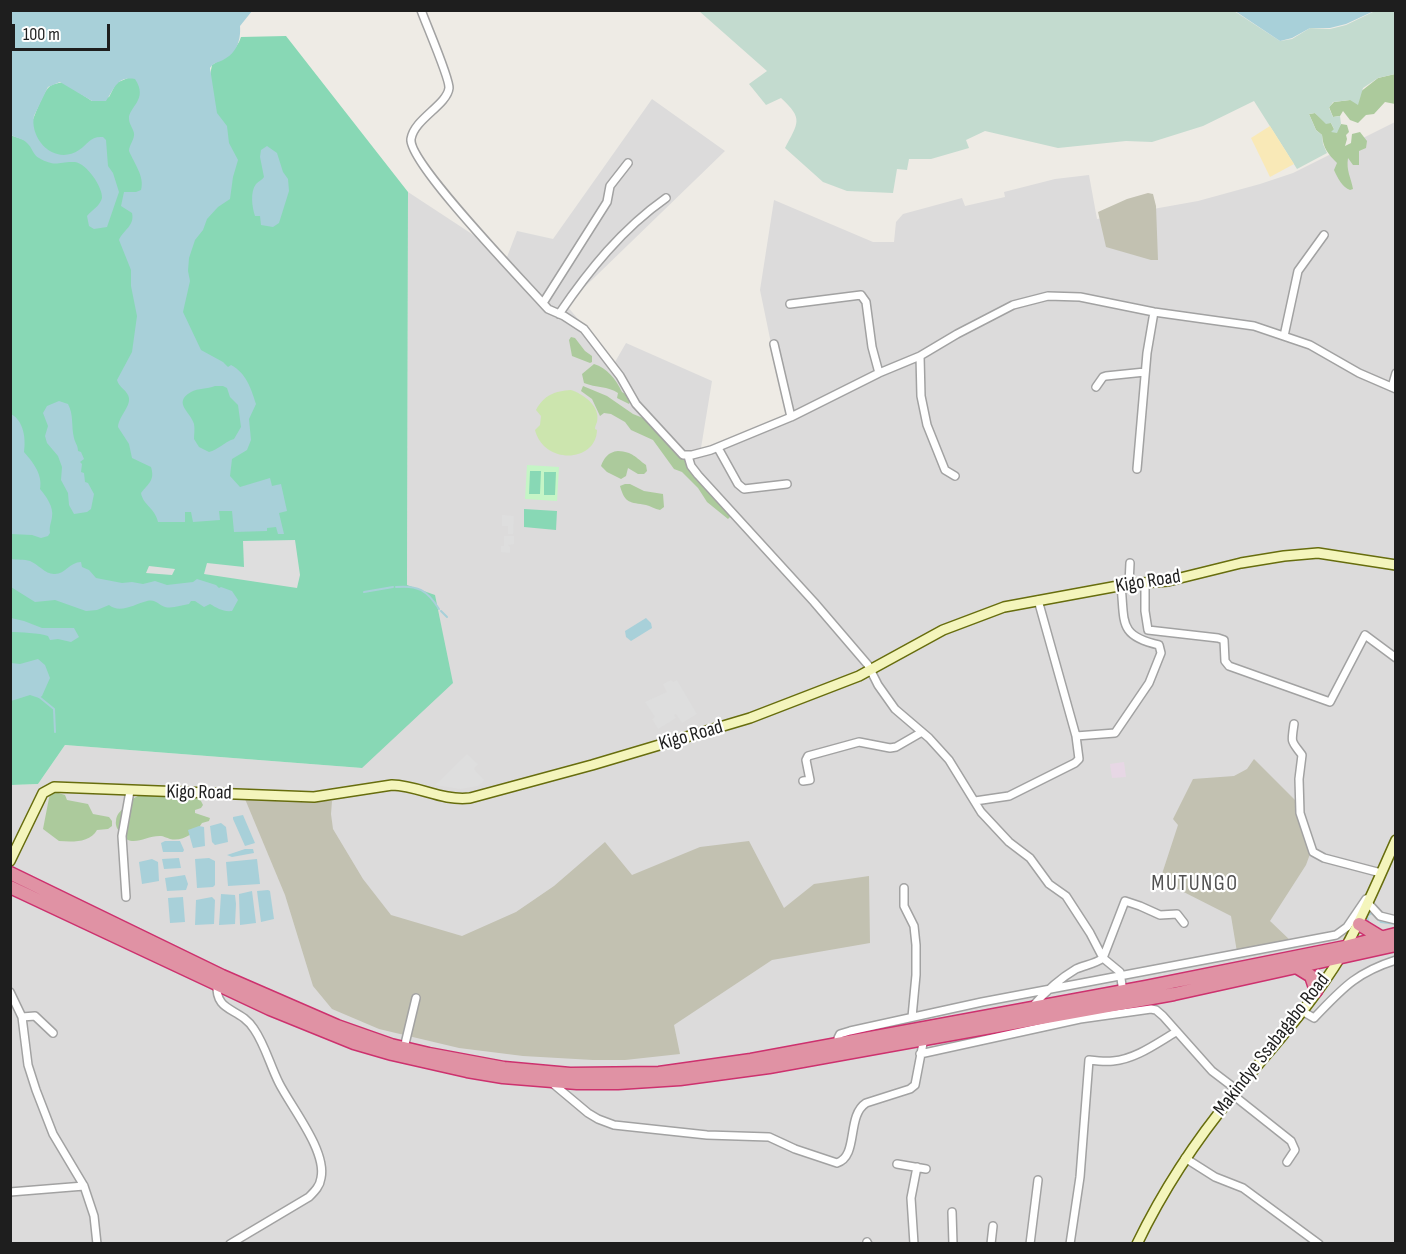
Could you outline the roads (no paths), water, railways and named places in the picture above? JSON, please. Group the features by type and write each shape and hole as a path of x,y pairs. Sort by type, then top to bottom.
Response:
{"highway":[{"path":"10,873 286,1005 337,1026 404,1048 504,1068 570,1074 612,1075 695,1069 839,1045 1032,1007 1343,952 1395,945"},
{"path":"10,886 270,1009 374,1049 477,1073 551,1082 618,1083 707,1076 769,1067 1121,1004 1298,968 1395,934"},
{"path":"1359,924 1382,938"},
{"path":"1298,968 1311,976 1316,991"}],"street":[{"path":"421,10 449,88 445,96 414,129 411,141 415,154 448,197 548,309 584,329 620,376 636,404 677,450 688,456 698,476 814,602 871,670 885,697 949,760 981,812 1004,837 1030,858 1049,884 1066,896 1103,958 1118,968 1123,992"},
{"path":"543,303 607,202 610,186 628,163"},
{"path":"559,314 606,251 649,210 666,198"},
{"path":"1284,336 1298,271 1324,235"},
{"path":"790,304 861,295 866,302 872,347 879,373"},
{"path":"688,456 718,448 791,417 879,373 920,356 1014,305 1032,299 1062,295 1154,312 1233,322 1284,336 1310,345 1359,373 1394,388 1395,374"},
{"path":"1137,469 1140,416 1154,312"},
{"path":"774,344 791,417"},
{"path":"920,356 921,396 927,425 945,470 955,476"},
{"path":"1095,387 1106,376 1145,372"},
{"path":"718,448 738,484 744,489 787,484"},
{"name":"Kigo Road","path":"10,861 43,793 49,789 72,787 314,797 392,785 416,788 450,799 470,798 717,729 871,670 943,630 1004,607 1125,585 1181,579 1241,563 1318,553 1395,565"},
{"path":"1076,736 1115,733 1141,696 1161,653 1159,645 1136,638 1126,629 1125,585 1130,563"},
{"path":"1145,583 1148,630 1224,640 1225,661 1229,666 1330,702 1365,635 1395,658"},
{"path":"975,801 1009,796 1076,763 1079,755 1076,736 1038,600"},
{"path":"839,1045 840,1034 912,1017 1336,935 1347,927 1379,878 1312,852 1300,813 1298,795 1302,755 1293,746 1294,724"},
{"path":"803,781 810,780 806,760 808,756 859,742 896,747 922,732"},
{"path":"126,897 122,836 130,791"},
{"name":"Makindye Ssabagabo Road","path":"1137,1244 1170,1181 1185,1158 1235,1092 1302,1011 1343,952 1359,924 1395,840"},
{"path":"904,888 904,906 914,926 916,975 912,1017"},
{"path":"1032,1007 1046,990 1076,969 1103,958 1125,902 1160,915 1177,914 1184,923"},
{"path":"1368,903 1380,916 1395,920"},
{"path":"1302,1011 1314,1018 1352,980 1368,970 1395,960"},
{"path":"217,983 219,1002 241,1014 254,1028 273,1065 279,1083 312,1139 322,1171 316,1190 309,1197 230,1244"},
{"path":"10,992 22,1017 28,1065 43,1110 63,1151 84,1186 94,1216 97,1244"},
{"path":"404,1048 416,998"},
{"path":"920,1054 1080,1018 1151,1009 1158,1012 1212,1071 1291,1142 1295,1150 1287,1162"},
{"path":"22,1017 35,1016 52,1033"},
{"path":"1070,1244 1080,1177 1089,1060 1120,1060 1149,1048 1176,1032"},
{"path":"551,1082 588,1113 614,1125 707,1135 769,1137 795,1149 837,1163 844,1160 850,1148 859,1109 866,1103 913,1087 924,1038"},
{"path":"1185,1158 1215,1177 1243,1188 1318,1244"},
{"path":"897,1164 926,1169"},
{"path":"915,1244 911,1198 916,1167"},
{"path":"1030,1244 1038,1180"},
{"path":"10,1192 84,1186"},
{"path":"952,1212 953,1244"},
{"path":"991,1244 993,1226"}],"water":[{"path":"11,10 252,11 240,26 239,41 235,50 210,68 217,113 227,126 229,143 238,160 230,199 218,207 207,219 203,230 195,240 189,258 190,281 183,312 201,350 228,367 231,365 236,368 250,387 256,404 249,419 251,440 247,450 232,459 230,476 240,487 270,478 272,486 281,484 287,511 279,513 284,534 278,534 276,527 267,528 267,531 234,532 232,511 219,511 220,520 193,522 191,512 185,512 185,522 158,522 141,493 152,478 151,467 132,458 129,444 118,427 129,399 117,380 132,352 137,316 131,286 131,270 119,240 132,221 132,213 121,206 124,192 136,192 141,190 142,185 129,151 134,135 129,121 130,115 140,92 135,79 120,81 106,101 92,101 60,82 48,87 34,116 37,137 54,153 64,155 74,153 95,138 103,137 106,140 108,166 113,173 119,192 107,227 94,229 89,226 87,216 98,206 102,193 97,182 84,166 75,162 45,161 37,157 26,142 11,135","holes":["223,386 227,388 230,397 238,405 241,427 234,439 209,452 199,447 194,439 194,424 184,408 183,400 194,391"]},
{"path":"1235,11 1374,11 1346,24 1330,28 1310,28 1292,38 1280,41"},
{"path":"267,146 277,153 283,172 288,179 289,191 279,223 273,227 261,225 260,216 255,216 252,204 254,187 264,177 260,157 261,150"},
{"path":"59,401 68,404 70,408 74,440 84,459 80,462 81,472 84,473 85,482 94,494 91,509 87,512 74,514 69,505 68,493 61,480 62,467 45,436 48,426 43,413 47,406"},
{"path":"11,414 19,421 25,442 24,452 36,469 41,484 40,489 52,509 50,533 41,538 11,534"},
{"path":"11,559 30,561 48,573 55,574 81,562 82,567 89,570 96,578 122,583 143,584 155,581 167,585 193,582 197,579 232,591 238,600 232,611 210,604 204,607 195,601 168,607 150,601 118,609 109,605 97,610 86,611 55,600 35,602 11,587"},
{"path":"11,618 42,628 74,628 79,637 71,642 50,640 48,636 40,634 11,632"},
{"path":"646,618 652,628 631,641 626,637 625,631"},
{"path":"38,659 45,665 50,678 42,696 39,698 30,695 11,701 11,663 20,664"},
{"path":"243,815 255,843 245,846 233,819 233,817"},
{"path":"221,823 226,827 228,842 215,845 212,842 210,826"},
{"path":"199,826 204,827 205,846 193,848 188,830"},
{"path":"180,841 183,852 163,852 161,843"},
{"path":"253,849 254,853 232,857 227,855"},
{"path":"179,858 181,868 164,869 162,859"},
{"path":"209,858 215,861 215,885 197,888 195,859"},
{"path":"152,859 158,862 159,881 142,884 139,862"},
{"path":"257,859 260,884 228,886 226,862"},
{"path":"185,875 188,884 186,890 167,891 165,878"},
{"path":"268,890 274,919 261,922 257,891"},
{"path":"252,891 256,923 240,925 239,894"},
{"path":"221,894 235,895 235,924 219,925"},
{"path":"183,897 185,922 170,923 168,898"},
{"path":"212,897 215,900 214,924 195,925 196,900"}],"waterway":[{"path":"364,592 393,587"},
{"path":"396,587 421,590 439,609"},
{"path":"441,611 447,617"},
{"path":"38,696 54,709 55,732"},
{"path":"1369,925 1367,916 1372,913 1381,922 1396,924"}],"district":[{"name":"MUTUNGO","path":"1195,884"}]}
